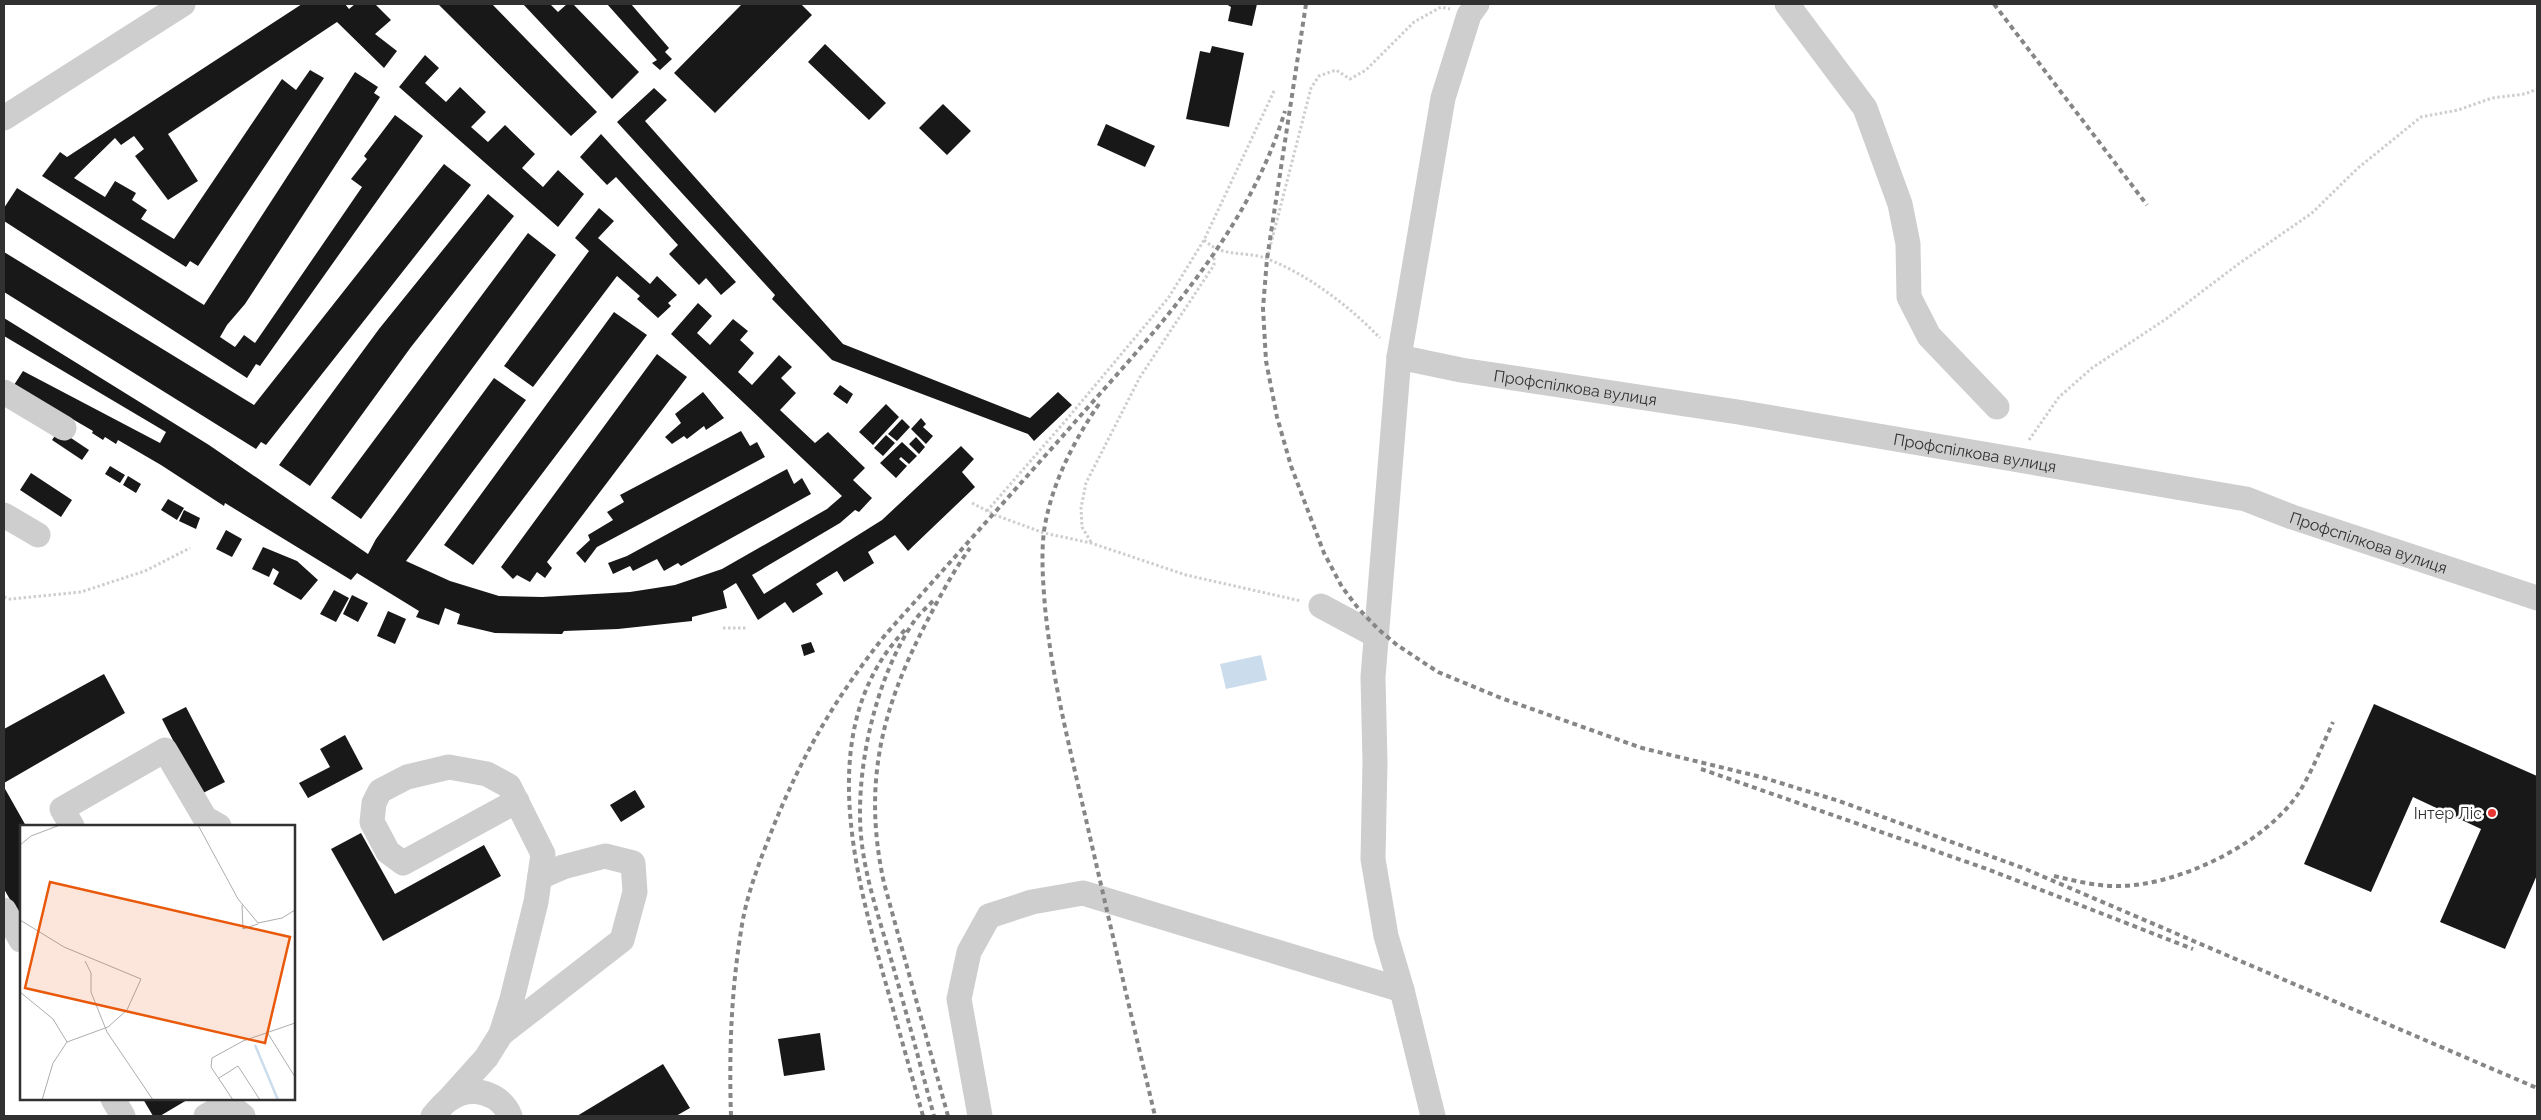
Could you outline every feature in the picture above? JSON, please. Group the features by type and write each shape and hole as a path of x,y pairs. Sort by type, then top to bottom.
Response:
{"street":[{"path":"6,114 183,4"},
{"path":"1786,4 1866,108 1900,204 1908,244 1909,297 1929,336 1997,407"},
{"path":"1433,1116 1402,990 1386,936 1373,859 1375,762 1373,676 1399,358 1443,98 1473,9"},
{"name":"Профспілкова вулиця","path":"1399,358 1461,370 1738,412 2246,499 2292,518 2537,598"},
{"path":"4,392 64,428"},
{"path":"4,515 38,535"},
{"path":"1321,606 1377,636"},
{"path":"71,825 62,809 166,750 205,818 218,825"},
{"path":"433,1116 486,1058 501,1034 515,989 536,902 543,854 517,801 509,786 487,774 449,768 407,777 380,791 374,803 372,822 388,852 403,863 517,801"},
{"path":"501,1034 622,940 635,892 633,863 605,856 563,867 540,877"},
{"path":"980,1116 958,999 969,952 989,916 1032,902 1083,893 1402,990"},
{"path":"4,910 20,938"},
{"path":"450,1098 472,1092 494,1095 506,1107 510,1116"},
{"path":"114,1100 123,1116"},
{"path":"206,1116 231,1106"}],"path":[{"path":"1267,259 1311,88 1319,76 1336,70 1350,79 1366,70 1414,22 1441,7 1473,9"},
{"path":"986,511 1074,412 1169,296 1204,240 1275,89"},
{"path":"2004,458 2029,440 2059,397 2092,368 2166,319 2237,265 2312,213 2358,168 2421,117 2458,110 2492,98 2525,94 2537,89"},
{"path":"1204,240 1214,250 1267,259 1317,285 1368,326 1399,358"},
{"path":"1092,543 1082,527 1081,508 1086,483 1140,377 1214,265 1214,250"},
{"path":"972,503 986,511 1044,533 1092,543 1186,575 1321,606"},
{"path":"4,597 10,599 81,592 145,571 190,548"},
{"path":"723,628 747,628"}],"water":[{"path":"1261,655 1267,680 1226,689 1220,664"}],"building":[{"path":"302,4 345,4 349,9 355,4 375,4 391,20 375,34 397,51 384,68 337,22 168,134 198,181 168,200 135,156 144,149 134,136 121,145 115,138 74,178 105,197 115,181 136,193 132,200 147,210 141,219 174,239 282,79 296,90 310,70 324,78 198,266 190,261 186,267 42,176 60,152 67,157"},
{"path":"438,4 492,4 597,112 571,136"},
{"path":"523,4 550,4 558,12 567,4 573,4 639,72 612,99"},
{"path":"607,4 631,4 669,48 665,52 672,59 660,70 652,63 657,60"},
{"path":"742,4 801,4 812,15 715,113 674,73"},
{"path":"1226,4 1257,4 1252,26 1228,21 1231,7"},
{"path":"825,44 886,103 869,120 808,62"},
{"path":"1212,46 1244,53 1229,127 1186,119 1200,51 1210,53"},
{"path":"425,55 439,68 425,83 446,102 460,87 486,112 471,127 488,142 505,125 535,154 522,168 543,187 558,170 584,194 558,227 399,87"},
{"path":"355,72 378,87 374,93 380,97 245,304 227,325 220,337 235,347 244,335 255,343 362,187 351,179 367,159 364,156 395,115 423,136 260,366 256,364 247,378 4,221 4,208 17,188 204,305"},
{"path":"654,88 667,100 645,121 843,344 1030,418 1058,392 1072,405 1034,441 1028,434 832,360 772,299 775,295 617,122"},
{"path":"943,104 971,131 947,155 919,128"},
{"path":"1106,124 1155,146 1145,167 1097,145"},
{"path":"601,134 736,282 721,295 706,278 699,285 669,254 678,245 616,177 607,185 580,157"},
{"path":"444,164 471,185 266,445 261,442 256,449 4,292 4,252 254,405"},
{"path":"488,194 514,216 411,347 310,486 279,465 379,329"},
{"path":"599,208 614,221 598,238 650,284 657,276 677,295 668,303 671,306 658,318 637,299 640,296 617,276 533,387 504,366 589,251 575,238"},
{"path":"528,233 556,255 361,519 331,498"},
{"path":"698,303 712,316 697,333 710,345 733,319 748,331 740,340 754,353 738,372 752,385 779,355 792,367 781,378 796,393 780,410 815,443 828,432 865,468 853,480 872,498 859,512 855,510 840,523 752,575 764,594 882,520 961,446 974,459 962,472 975,487 908,551 895,535 868,552 874,563 844,582 837,571 816,584 823,594 793,613 785,602 758,620 736,583 723,591 727,608 692,617 692,621 618,629 564,631 562,634 495,633 457,624 460,614 445,608 439,625 416,617 419,611 357,573 351,580 225,503 224,506 161,465 118,440 116,444 105,437 103,440 92,433 93,431 14,385 23,371 160,443 166,432 4,336 4,318 209,445 368,554 376,539 494,378 526,400 406,561 450,581 499,596 542,597 630,592 675,585 722,569 827,509 842,496 671,334"},
{"path":"614,312 647,335 473,565 444,545"},
{"path":"657,354 687,377 547,562 552,568 545,578 537,572 530,582 517,575 513,579 501,567"},
{"path":"840,385 853,394 847,404 833,394"},
{"path":"703,392 724,418 706,430 704,426 687,439 684,436 672,444 665,437 681,423 675,414"},
{"path":"886,404 899,417 873,445 859,432"},
{"path":"921,418 926,424 923,427 933,436 926,444 911,429"},
{"path":"902,419 910,427 897,441 888,434"},
{"path":"59,430 89,450 82,460 52,440"},
{"path":"741,431 750,446 757,442 765,457 597,547 585,563 576,553 590,540 588,535 613,520 607,512 624,502 620,495"},
{"path":"886,435 895,443 883,456 874,448"},
{"path":"916,437 925,447 919,454 909,444"},
{"path":"902,442 917,456 909,464 901,457 899,459 907,466 896,478 880,463"},
{"path":"110,466 125,475 120,483 105,474"},
{"path":"787,469 794,484 802,478 811,494 681,566 678,563 664,571 657,559 633,571 630,566 613,574 608,563 627,556"},
{"path":"31,473 72,500 61,517 20,490"},
{"path":"128,476 141,484 136,493 123,485"},
{"path":"168,499 184,508 177,520 161,510"},
{"path":"184,510 200,518 196,529 179,521"},
{"path":"226,530 242,539 232,557 216,549"},
{"path":"263,547 297,561 318,580 301,600 273,584 279,572 273,568 269,577 252,569"},
{"path":"334,590 349,598 336,622 320,614"},
{"path":"352,595 368,603 358,622 343,614"},
{"path":"388,611 406,619 395,644 377,636"},
{"path":"811,642 815,652 804,656 801,645"},
{"path":"104,674 125,713 4,783 4,729"},
{"name":"Інтер Ліс","path":"2374,704 2537,776 2537,875 2505,949 2440,922 2481,829 2413,797 2371,892 2304,864"},
{"path":"186,707 225,782 201,794 162,719"},
{"path":"345,735 363,769 308,798 299,783 330,767 320,749"},
{"path":"4,787 25,825 20,825 20,917 4,889"},
{"path":"635,790 645,807 621,822 610,805"},
{"path":"361,833 395,894 484,845 501,876 383,941 331,849"},
{"path":"820,1033 825,1070 784,1076 778,1039"},
{"path":"663,1064 690,1108 676,1116 577,1116"},
{"path":"144,1100 187,1100 160,1116 153,1116"}],"railway":[{"path":"1306,4 1267,259 1263,308 1266,361 1277,417 1291,466 1324,553 1342,587 1358,608 1378,629 1397,645 1438,672 1501,698 1642,748 1761,777 1839,801 2023,868 2537,1088"},
{"path":"1994,4 2147,205"},
{"path":"731,1116 730,1070 733,1000 746,905 767,842 783,803 821,728 835,704 886,634 1143,345 1200,273 1250,195 1270,154 1285,111"},
{"path":"1099,404 1080,433 1064,464 1047,514 1043,550 1045,607 1051,653 1064,721 1155,1116"},
{"path":"948,1116 884,883 875,815 876,782 886,720 896,690 929,617 951,577 970,548"},
{"path":"933,601 917,617 901,643 878,698 864,759 860,818 864,860 870,888 934,1116"},
{"path":"905,630 877,667 859,708 851,752 849,797 853,843 872,934 923,1116"},
{"path":"2054,876 2105,886 2145,884 2195,869 2243,845 2283,812 2298,794 2317,759 2333,722"},
{"path":"1701,769 1987,869 2193,949"}],"place":[{"name":"Інтер Ліс","path":"2492,813"}]}
